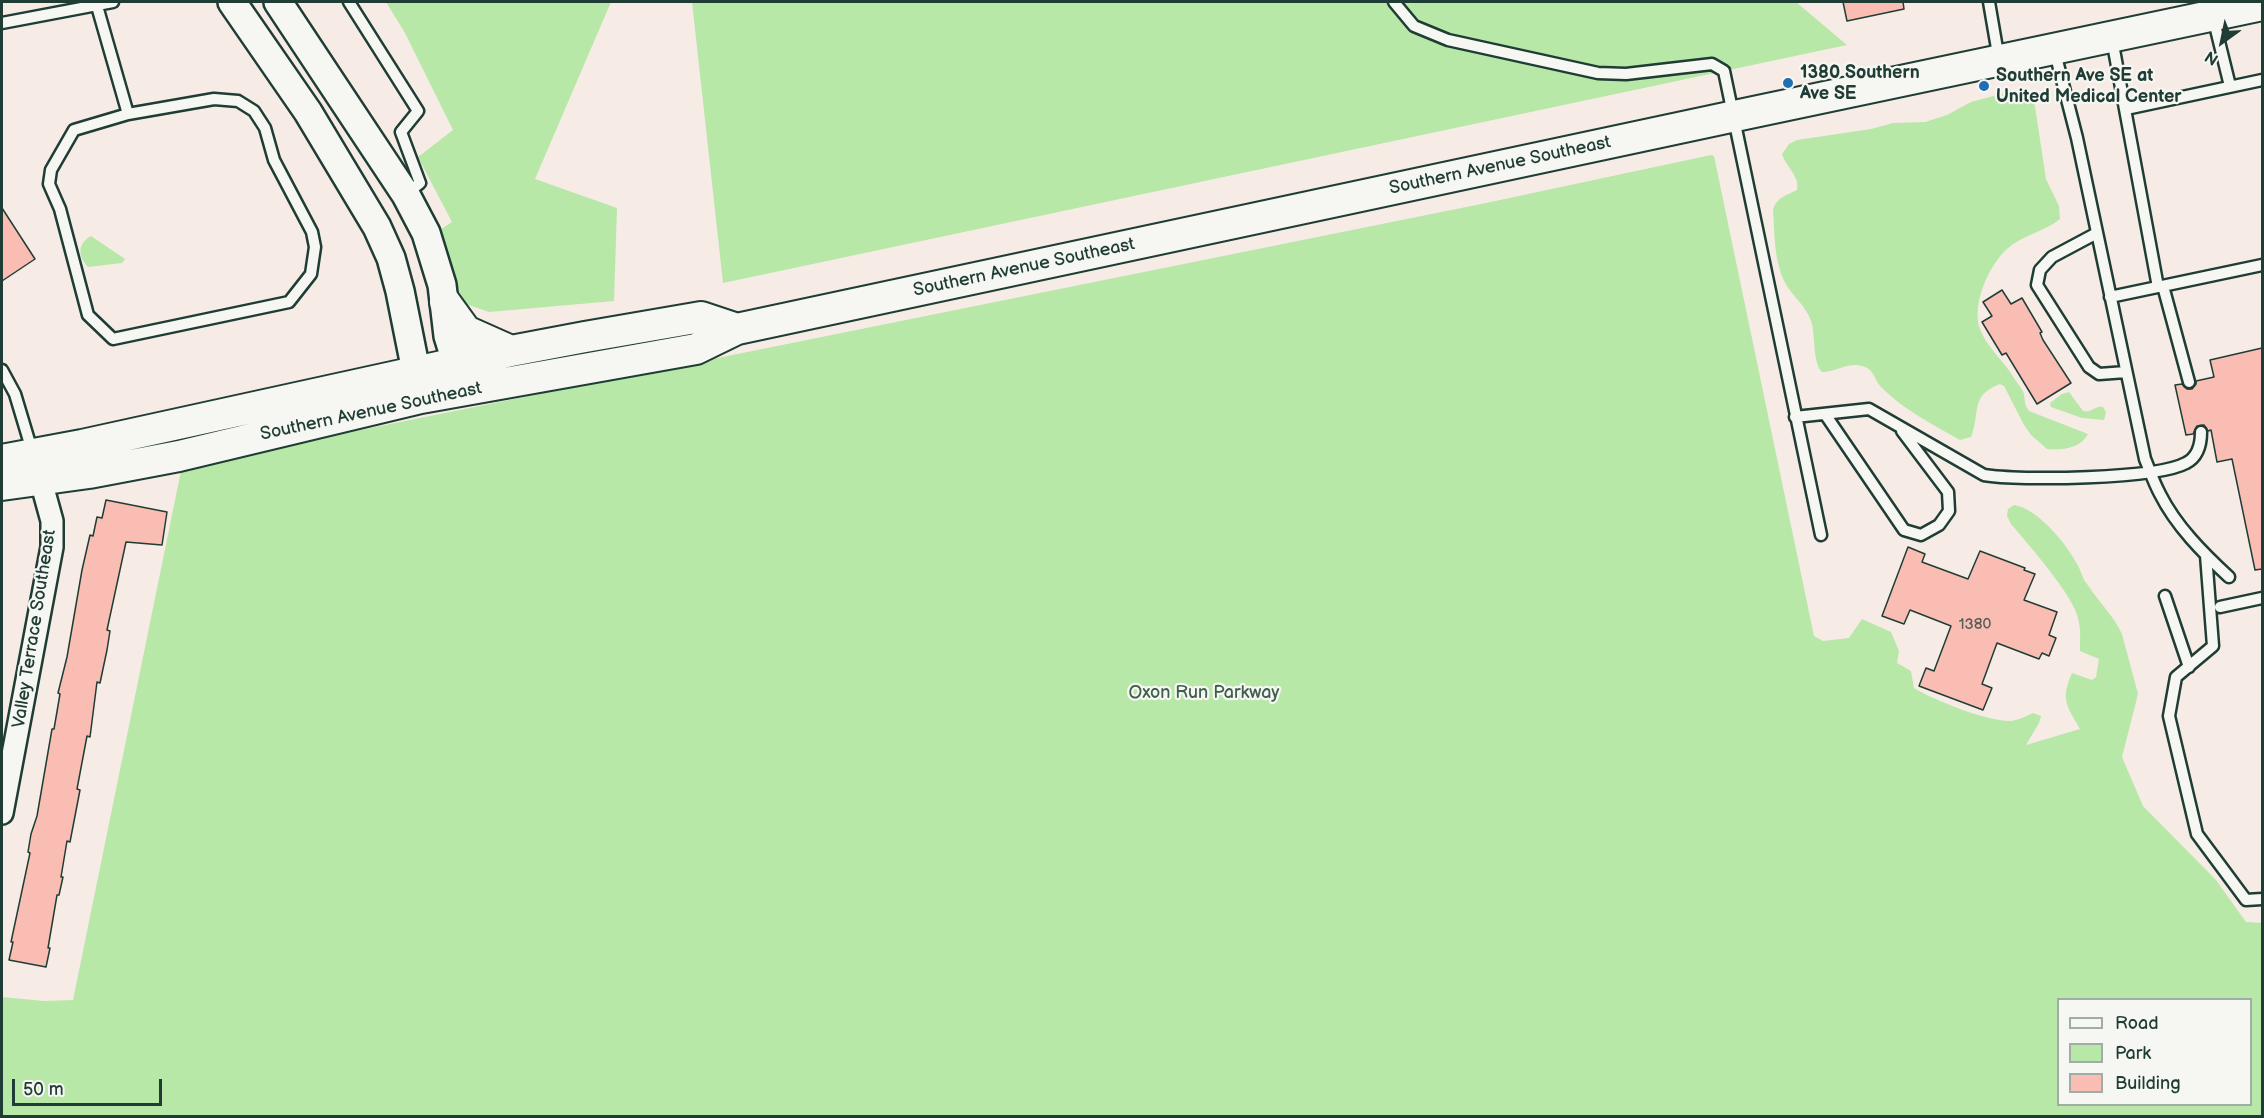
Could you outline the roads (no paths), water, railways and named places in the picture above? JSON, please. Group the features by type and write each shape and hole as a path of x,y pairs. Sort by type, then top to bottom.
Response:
{"main road":[{"name":"Southern Avenue Southeast","path":"2,460 37,467 179,456 418,385 461,377 696,349 737,329 2262,5"},
{"path":"445,302 466,331 511,351"},
{"name":"Southern Avenue Southeast","path":"461,377 511,351 701,317 737,329"},
{"name":"Southern Avenue Southeast","path":"2,485 37,467"}],"street":[{"path":"232,2 308,112 377,227 394,269 418,385"},
{"path":"278,2 406,195 426,233 445,302 448,336 461,377"},
{"name":"Valley Terrace Southeast","path":"2,813 52,547 52,521 37,467"}],"lane":[{"path":"2,23 113,2"},
{"path":"349,2 418,111 401,132 420,183 406,195"},
{"path":"1394,2 1414,26 1448,40 1598,73 1626,74 1712,64 1724,71 1821,535"},
{"path":"1989,2 1999,60"},
{"path":"97,6 128,114"},
{"path":"2213,16 2230,86"},
{"path":"2112,36 2160,286 2189,382"},
{"path":"2054,49 2074,126 2145,459 2160,494 2180,526 2229,577"},
{"path":"2126,109 2262,80"},
{"path":"214,99 238,101 254,111 265,128 274,160 312,232 315,247 311,274 289,302 113,339 88,315 60,209 49,184 51,170 74,130 128,114 214,99"},
{"path":"2097,232 2052,257 2040,270 2037,285 2089,367 2099,374 2126,372"},
{"path":"2110,297 2262,265"},
{"path":"2,370 15,394 37,467"},
{"path":"1795,417 1869,409 1984,475 2004,479 2122,475 2170,469 2188,463 2196,454 2201,443 2201,432"},
{"path":"1825,414 1904,530 1921,535 1939,525 1949,512 1948,492 1898,426"},
{"path":"2206,555 2213,646 2176,677 2169,716 2197,834 2246,900 2262,899"},
{"path":"2166,596 2189,666"},
{"path":"2220,607 2262,598"}],"place":[{"name":"1380 Southern Ave SE","path":"1788,83"},
{"name":"Southern Ave SE at United Medical Center","path":"1984,86"}],"park label":[{"name":"Oxon Run Parkway","path":"1204,693"}]}
